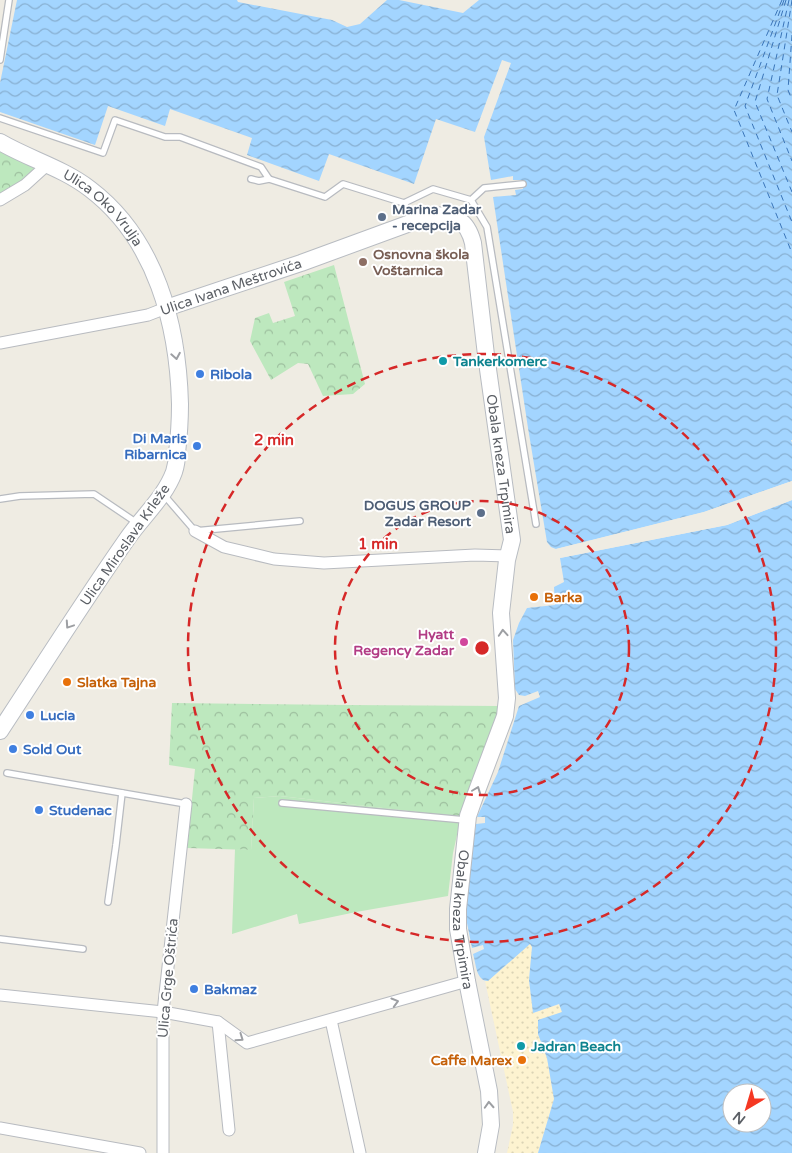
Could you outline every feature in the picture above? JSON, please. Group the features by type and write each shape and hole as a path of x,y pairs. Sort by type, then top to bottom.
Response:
{"street":[{"name":"Ulica Oko Vrulja","path":"0,142 62,172 90,188 111,207 141,245 150,263 166,308"},
{"path":"0,200 25,185 47,165"},
{"name":"Ulica Ivana Meštrovića","path":"0,343 148,315 432,216 448,216 457,219"},
{"name":"Obala kneza Trpimira","path":"457,219 465,224 470,232 473,243 486,355 512,540 504,577 501,613 507,698 505,716 474,796 467,821 458,909 458,929 489,1091 490,1125 486,1153"},
{"name":"Ulica Miroslava Krleže","path":"0,731 52,650 138,524 168,486 175,470 181,428 179,375 166,308"},
{"path":"195,531 224,547 274,559 324,563 474,555 508,556"},
{"name":"Ulica Grge Oštrića","path":"163,1153 163,1012 186,804"},
{"path":"0,995 163,1012 218,1022 246,1043 467,981"},
{"path":"331,1020 360,1153"},
{"path":"218,1022 229,1130"},
{"path":"0,1128 140,1153"}],"lane":[{"path":"0,60 9,0"},
{"path":"0,118 104,153 115,120 165,137 180,137 261,167 269,179"},
{"path":"251,179 258,181 269,179 325,196 343,184 404,204 414,222"},
{"path":"471,200 484,188 522,184"},
{"path":"404,204 433,189 471,200 487,227 536,524"},
{"path":"163,493 195,531 300,521"},
{"path":"0,499 20,496 94,494 138,524"},
{"path":"8,773 186,804"},
{"path":"108,902 122,793"},
{"path":"282,803 467,821"},
{"path":"0,939 83,949"}],"sand":[{"name":"Jadran Beach","path":"530,943 532,947 529,980 533,1013 560,1004 562,1013 538,1020 538,1034 547,1058 554,1099 538,1153 507,1153 513,1125 513,1112 485,981 489,980"}],"green space":[{"path":"0,142 47,165 0,200"},
{"path":"334,265 365,384 353,394 323,396 308,364 298,363 271,380 250,341 255,318 269,313 273,323 295,316 284,282"},
{"path":"172,703 501,706 461,817 280,796 254,798 251,850 187,848 195,769 169,765"},
{"path":"280,796 461,817 453,853 448,896 299,924 297,914 232,934 235,849 251,850 254,798"}],"water":[{"path":"17,0 237,0 238,2 332,20 347,27 360,24 387,0 399,0 463,13 479,0 792,0 792,481 704,512 556,549 547,542 493,197 516,195 515,190 523,189 522,180 513,180 513,176 491,180 484,137 511,63 502,60 475,132 436,119 414,184 329,154 319,181 247,155 252,138 170,109 165,126 108,106 95,145 0,112 0,83"},
{"path":"792,500 792,1153 538,1153 554,1099 547,1058 538,1034 538,1020 562,1012 559,1004 533,1013 529,980 532,947 530,944 488,981 481,978 477,971 473,954 484,949 483,945 472,948 466,918 466,896 476,824 485,823 485,817 477,817 498,772 519,706 540,697 538,691 525,696 519,695 515,689 513,640 527,608 555,605 554,587 564,582 560,558 727,525"}],"pier":[{"path":"792,481 792,484 705,515 557,551 556,549 704,512"},
{"path":"792,497 792,500 727,525 560,558 559,556 726,523"}],"ferry route":[{"path":"782,0 734,110 792,253"},
{"path":"784,0 745,106 792,222"},
{"path":"786,0 755,102 792,192"},
{"path":"789,0 767,99 792,161"},
{"path":"792,0 777,95 792,132"},
{"path":"792,35 788,90 792,100"}],"place":[{"name":"Marina Zadar - recepcija","path":"382,217"},
{"name":"Osnovna škola Voštarnica","path":"363,262"},
{"name":"Tankerkomerc","path":"443,361"},
{"name":"Ribola","path":"200,374"},
{"name":"Di Maris Ribarnica","path":"197,446"},
{"name":"DOGUS GROUP Zadar Resort","path":"481,513"},
{"name":"Barka","path":"534,597"},
{"name":"Hyatt Regency Zadar","path":"464,642"},
{"name":"Slatka Tajna","path":"67,682"},
{"name":"Lucia","path":"30,715"},
{"name":"Sold Out","path":"13,749"},
{"name":"Studenac","path":"39,810"},
{"name":"Bakmaz","path":"194,989"},
{"name":"Jadran Beach","path":"521,1046"},
{"name":"Caffe Marex","path":"522,1060"}]}
